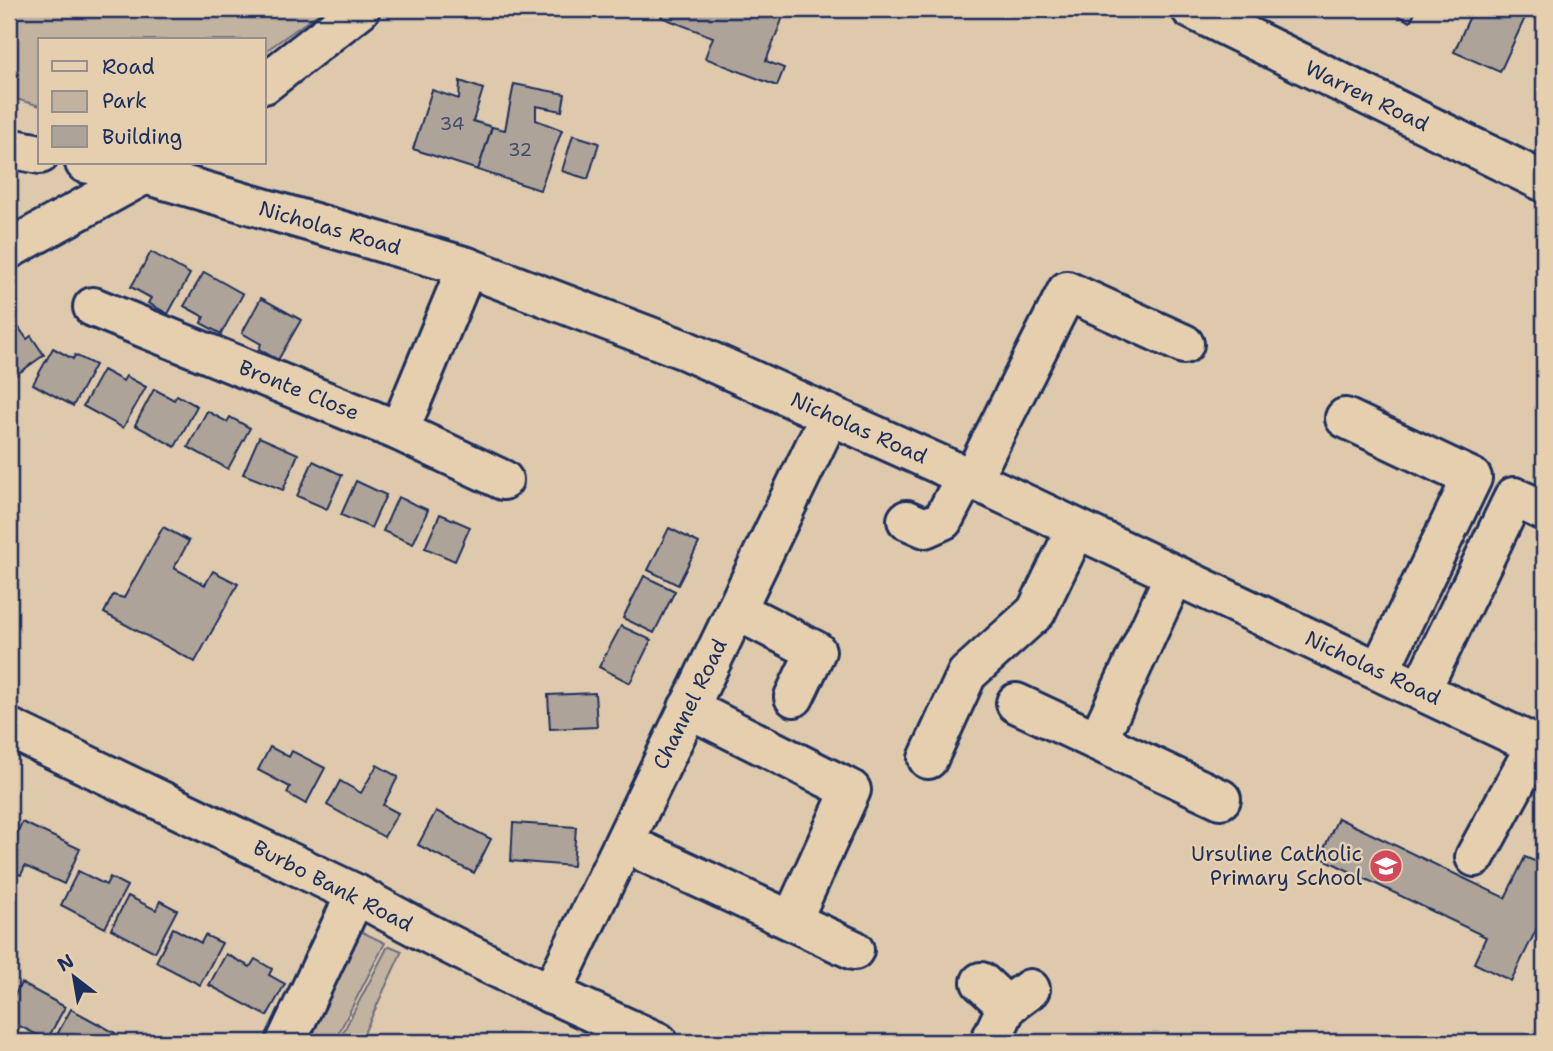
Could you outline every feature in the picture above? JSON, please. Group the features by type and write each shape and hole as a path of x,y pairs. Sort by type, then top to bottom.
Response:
{"street":[{"path":"266,81 360,9"},
{"name":"Warren Road","path":"1191,9 1544,182"},
{"path":"9,148 38,154"},
{"name":"Nicholas Road","path":"97,164 156,169 467,267 685,350 969,478 1540,747"},
{"path":"9,248 156,169"},
{"path":"399,431 467,267"},
{"path":"907,520 925,528 943,520 969,478 1067,292 1184,344"},
{"name":"Bronte Close","path":"93,307 399,431 503,480"},
{"name":"Channel Road","path":"551,994 830,415"},
{"path":"1345,418 1472,478 1380,670"},
{"path":"1421,690 1514,496 1544,511"},
{"path":"928,759 967,674 1036,612 1076,529"},
{"path":"1098,740 1174,576"},
{"path":"736,610 816,651 794,697"},
{"path":"1016,703 1222,799"},
{"path":"688,708 850,790 792,920"},
{"name":"Burbo Bank Road","path":"9,729 356,894 401,920 551,994 659,1042"},
{"path":"1475,857 1540,747"},
{"path":"646,853 854,950"},
{"path":"286,1042 356,894"},
{"path":"990,1042 1006,992"}],"green space":[{"path":"9,9 325,9 266,51 266,38 38,38 38,105 9,97"},
{"path":"360,931 385,943 334,1042 296,1042"},
{"path":"390,946 402,951 360,1042 338,1042 387,948"}],"building":[{"path":"664,9 786,9 766,61 784,68 777,86 705,58 713,37 661,17"},
{"path":"1386,9 1417,9 1410,22"},
{"path":"1473,9 1529,9 1500,72 1454,52"},
{"path":"460,81 483,89 473,121 492,127 478,170 413,149 432,90 459,99"},
{"path":"514,84 565,94 562,111 536,106 536,120 562,130 540,190 478,170 492,127 505,130"},
{"path":"573,135 599,143 588,179 562,171"},
{"path":"151,252 190,274 168,314 148,303 151,298 131,287"},
{"path":"204,272 243,294 221,334 201,323 204,317 184,306"},
{"path":"261,298 301,320 278,360 259,349 261,344 242,333"},
{"path":"14,321 27,339 31,336 44,355 9,380 9,324"},
{"path":"53,348 73,359 75,355 95,365 73,406 33,384"},
{"path":"103,370 123,381 126,376 146,387 123,428 83,406"},
{"path":"154,389 174,400 177,395 197,406 175,447 135,425"},
{"path":"207,411 227,422 230,417 250,428 228,469 188,447"},
{"path":"259,437 298,454 283,490 243,474"},
{"path":"313,461 342,475 327,509 297,496"},
{"path":"356,481 386,495 371,528 341,515"},
{"path":"398,497 428,510 413,544 383,531"},
{"path":"440,514 470,527 455,561 425,548"},
{"path":"163,527 189,541 174,568 205,585 213,571 238,584 195,662 104,613 113,595 124,598"},
{"path":"669,528 699,543 678,585 648,570"},
{"path":"644,576 675,591 654,633 623,618"},
{"path":"621,626 651,640 630,683 599,667"},
{"path":"595,693 597,727 550,729 548,695"},
{"path":"270,747 289,757 292,751 325,768 306,804 287,793 290,787 258,770"},
{"path":"377,765 398,777 383,805 398,813 384,837 327,805 340,781 361,793"},
{"path":"436,811 491,839 474,873 418,845"},
{"path":"1338,818 1505,898 1525,857 1544,865 1544,924 1540,922 1511,981 1474,963 1486,937 1320,857"},
{"path":"22,822 80,849 64,884 25,866 21,875 9,870 9,851"},
{"path":"513,823 576,827 573,866 511,861"},
{"path":"78,871 106,885 110,877 127,886 105,928 61,905"},
{"path":"128,896 156,910 160,901 177,910 155,952 111,929"},
{"path":"173,928 201,943 205,935 222,943 200,985 156,962"},
{"path":"226,954 250,967 255,959 272,969 269,975 285,984 267,1016 209,985"},
{"path":"21,983 65,1007 47,1040 20,1026 15,1034 9,1030 9,1006"},
{"path":"71,1009 115,1033 110,1042 53,1042"}],"place":[{"name":"Ursuline Catholic Primary School","path":"1386,866"}]}
